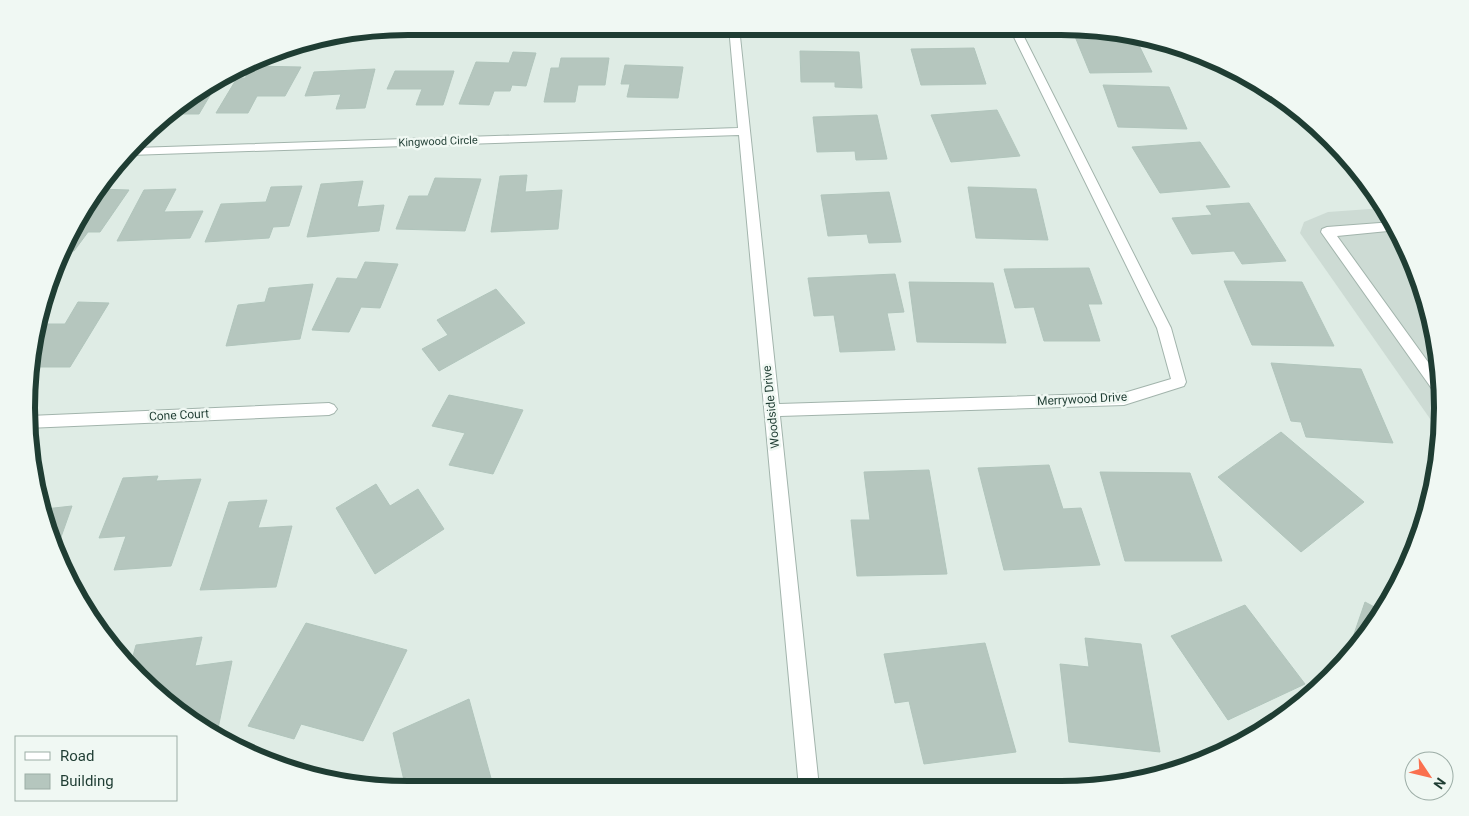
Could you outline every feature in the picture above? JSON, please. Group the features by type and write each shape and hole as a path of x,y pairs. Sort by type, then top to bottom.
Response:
{"street":[{"name":"Woodside Drive","path":"735,35 807,781"},
{"name":"Merrywood Drive","path":"771,410 1124,399 1179,382 1164,328 1018,35"},
{"name":"Kingwood Circle","path":"137,152 744,131"},
{"path":"1387,227 1326,232 1433,379"},
{"name":"Cone Court","path":"36,422 329,408"}],"shaded area":[{"path":"1376,209 1396,243 1414,288 1427,335 1433,384 1433,424 1300,233 1304,222 1328,212"}],"building":[{"path":"1075,36 1110,38 1138,43 1152,72 1090,73"},
{"path":"974,48 986,84 921,85 911,49"},
{"path":"800,51 859,52 862,88 835,87 835,82 801,82"},
{"path":"513,52 536,53 526,86 512,85 510,91 494,91 489,105 459,104 476,62 509,63"},
{"path":"561,58 609,58 605,85 578,85 575,102 544,102 551,68 559,68"},
{"path":"625,65 683,67 678,98 627,97 630,84 621,84"},
{"path":"258,66 301,67 285,96 257,96 248,113 216,113 237,78 245,78 250,70"},
{"path":"375,69 365,108 336,109 341,94 305,96 314,72"},
{"path":"395,71 454,71 443,105 416,105 422,89 387,89"},
{"path":"1103,85 1169,87 1187,129 1118,127"},
{"path":"212,92 199,114 179,114"},
{"path":"997,110 1020,156 951,162 931,115"},
{"path":"877,115 887,159 856,160 855,151 817,152 813,117"},
{"path":"1200,142 1230,187 1160,193 1132,147"},
{"path":"527,175 525,192 562,190 558,229 491,232 500,176"},
{"path":"435,178 481,179 465,231 396,229 409,196 428,196"},
{"path":"363,181 357,207 384,205 379,231 307,237 321,184"},
{"path":"302,186 289,226 273,227 269,238 205,242 221,204 266,202 271,187"},
{"path":"968,187 1036,189 1048,240 976,238"},
{"path":"106,189 129,190 100,232 88,232 74,251 70,250 73,243"},
{"path":"176,189 164,212 203,211 190,238 117,241 144,190"},
{"path":"889,192 901,242 869,243 867,234 828,236 821,195"},
{"path":"1249,203 1286,261 1242,264 1234,251 1192,254 1172,218 1212,215 1206,206"},
{"path":"365,262 398,264 380,308 361,307 349,332 312,330 337,278 357,279"},
{"path":"1089,268 1102,304 1088,304 1100,341 1044,341 1034,307 1015,308 1004,269"},
{"path":"895,274 904,312 887,313 895,350 840,352 834,315 814,316 808,278"},
{"path":"1224,281 1302,282 1334,346 1252,345"},
{"path":"909,282 993,283 1006,343 917,342"},
{"path":"313,284 300,339 226,346 238,305 265,302 269,288"},
{"path":"496,289 525,323 439,371 422,349 448,335 437,320"},
{"path":"78,302 109,303 70,367 39,367 37,369 45,324 65,324"},
{"path":"1271,363 1361,369 1393,443 1306,437 1301,422 1291,421"},
{"path":"449,395 523,410 493,474 449,465 465,433 432,426"},
{"path":"1281,432 1364,502 1301,552 1218,477"},
{"path":"1049,465 1063,509 1081,508 1100,565 1004,570 978,468"},
{"path":"929,470 947,574 857,576 851,520 870,520 864,472"},
{"path":"1100,472 1190,473 1222,561 1125,561"},
{"path":"158,476 156,481 201,479 171,566 114,570 126,536 99,538 123,478"},
{"path":"376,484 390,506 418,489 444,529 375,574 336,508"},
{"path":"267,500 258,528 292,526 276,587 200,590 229,502"},
{"path":"72,506 60,541 55,528 49,509"},
{"path":"1365,602 1376,608 1357,635 1354,638 1353,637"},
{"path":"1245,605 1305,684 1228,720 1171,636"},
{"path":"306,623 407,650 363,741 301,724 294,739 248,726"},
{"path":"202,637 195,666 232,661 218,729 181,704 144,672 132,659 136,645"},
{"path":"1085,638 1141,644 1160,752 1069,742 1060,664 1089,667"},
{"path":"985,643 1016,752 924,764 909,701 895,703 884,654"},
{"path":"469,699 492,781 404,781 393,733"}]}
